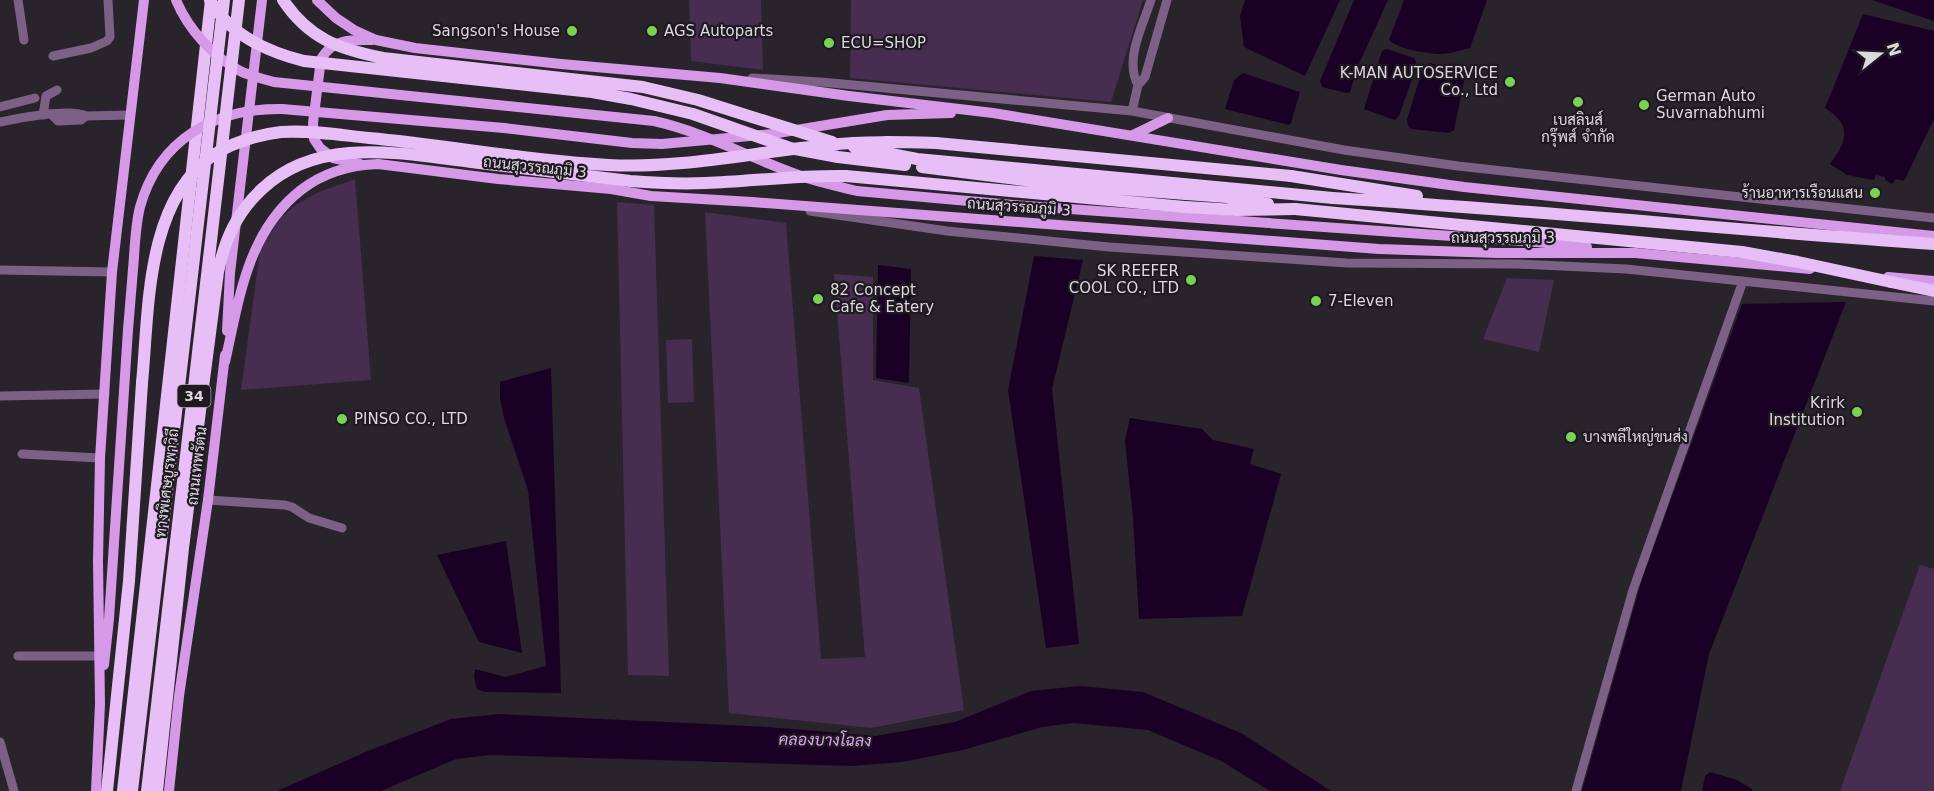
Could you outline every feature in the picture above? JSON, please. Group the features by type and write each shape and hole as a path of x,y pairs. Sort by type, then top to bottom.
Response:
{"highway":[{"path":"211,0 215,9 245,37 267,50 304,61 551,87 631,99 693,114 790,148 838,157 1056,184 1227,197 1295,209 1742,252 1808,263 1934,291"},
{"name":"34","path":"123,791 211,0"},
{"name":"ทางพิเศษบูรพาวิถี","path":"132,791 224,0"},
{"name":"ทางพิเศษบูรพาวิถี","path":"148,791 239,0"},
{"path":"283,0 293,14 313,33 332,44 352,51 383,58 643,87 698,100 835,143 929,160 1321,197 1477,207 1934,244"},
{"path":"107,791 129,581 142,383 154,255 165,217 187,181 198,167 224,148 280,132 305,132 408,141 579,163 641,166 740,157 828,144 936,143 1291,176 1477,207"},
{"path":"157,791 184,537 218,272 233,224 257,194 284,171 323,155 384,153 668,183 704,183 818,175 846,176 1185,207 1236,210 1295,209"}],"main road":[{"path":"100,704 98,656 100,458 112,272 144,0"},
{"path":"176,0 185,17 210,49 241,71 273,82 654,121 682,127 786,170 837,186 874,193 1013,206 1536,242 1635,253"},
{"name":"ถนนเทพรัตน","path":"169,791 179,696 208,500 225,362 230,273 262,0"},
{"path":"318,0 345,24 376,40"},
{"path":"363,165 333,158 326,154 314,139 313,123 321,59 326,50 339,42 376,40 427,49 720,78 993,113 1341,170 1464,186 1934,236"},
{"path":"96,791 100,704 110,619 136,227 147,187 159,166 189,133 213,120 240,111 261,108 504,128 632,143 662,144 772,134 887,115 993,113"},
{"path":"1133,135 1168,118"},
{"name":"ถนนสุวรรณภูมิ 3","path":"225,362 249,264 259,239 272,218 290,199 314,180 343,169 378,164 498,179 611,189 651,196 1379,249 1507,253 1635,253 1934,281"}],"street":[{"path":"18,0 24,40"},
{"path":"54,56 107,42 110,37 108,0"},
{"path":"1138,86 1133,75 1133,61 1151,0"},
{"path":"1132,111 1138,86 1145,77 1167,0"},
{"path":"720,78 795,80 1132,111 1344,150 1458,166 1934,218"},
{"path":"47,115 44,99 49,93 57,90"},
{"path":"0,107 35,99"},
{"path":"0,122 80,113 86,116 130,116"},
{"path":"752,202 947,231 1109,247 1347,263 1518,264 1626,269 1934,301"},
{"path":"0,270 112,272"},
{"path":"1576,791 1633,590 1743,281"},
{"path":"0,396 105,394"},
{"path":"22,454 100,458"},
{"path":"208,500 285,505 309,518 342,528"},
{"path":"18,656 98,656"},
{"path":"0,742 14,791"}],"shaded area":[{"path":"689,0 761,0 763,70 691,61"},
{"path":"851,0 1143,0 1111,102 850,78"},
{"path":"355,179 371,380 241,390 260,251 280,218 297,204 319,192"},
{"path":"617,202 654,205 669,676 628,675"},
{"path":"705,212 786,223 821,659 865,657 834,274 873,277 873,380 919,388 964,710 871,728 729,713"},
{"path":"1507,278 1554,280 1539,352 1483,339"},
{"path":"692,339 694,402 668,403 666,340"},
{"path":"1920,565 1934,569 1934,791 1840,791"}],"water":[{"path":"1245,0 1340,0 1305,76 1244,47 1240,16"},
{"path":"1354,0 1388,0 1358,66 1350,92 1346,93 1322,87 1320,81"},
{"path":"1404,0 1487,0 1470,48 1441,54 1406,48 1389,40"},
{"path":"1872,0 1934,0 1934,21"},
{"path":"1863,14 1934,31 1934,119 1904,181 1896,179 1892,184 1885,180 1885,177 1876,175 1874,180 1847,175 1830,164 1840,148 1844,134 1840,121 1825,108"},
{"path":"1387,49 1414,58 1417,65 1399,116 1395,120 1364,109 1382,51"},
{"path":"1430,63 1462,73 1465,77 1454,130 1449,133 1412,129 1408,126 1407,120 1423,67"},
{"path":"1243,73 1300,92 1289,125 1225,109 1234,80"},
{"path":"1034,256 1083,260 1052,389 1079,644 1046,648 1008,390"},
{"path":"878,265 911,269 909,383 876,378"},
{"path":"1846,302 1709,654 1681,791 1582,791 1642,579 1742,304"},
{"path":"551,368 561,693 485,692 477,689 475,669 505,677 546,666 528,490 504,418 500,382"},
{"path":"1130,418 1202,429 1213,440 1254,449 1250,464 1281,474 1242,616 1139,619 1133,518 1125,441"},
{"path":"506,541 522,653 479,642 437,555"},
{"name":"คลองบางโฉลง","path":"1080,686 1143,692 1241,733 1331,791 1270,791 1221,761 1148,730 1073,723 1042,727 963,750 902,762 851,766 490,755 456,759 381,791 277,791 368,751 451,719 499,714 767,727 876,736 955,722 1031,691"},
{"path":"1710,772 1737,780 1752,791 1702,791 1705,776"}],"place":[{"name":"Sangson's House","path":"572,31"},
{"name":"AGS Autoparts","path":"652,31"},
{"name":"ECU=SHOP","path":"829,43"},
{"name":"K-MAN AUTOSERVICE Co., Ltd","path":"1510,82"},
{"name":"เบสลินส์ กรุ๊พส์ จำกัด","path":"1578,102"},
{"name":"German Auto Suvarnabhumi","path":"1644,105"},
{"name":"ร้านอาหารเรือนแสน","path":"1875,193"},
{"name":"SK REEFER COOL CO., LTD","path":"1191,280"},
{"name":"82 Concept Cafe & Eatery","path":"818,299"},
{"name":"7-Eleven","path":"1316,301"},
{"name":"Krirk Institution","path":"1857,412"},
{"name":"PINSO CO., LTD","path":"342,419"},
{"name":"บางพลีใหญ่ขนส่ง","path":"1571,437"}]}
